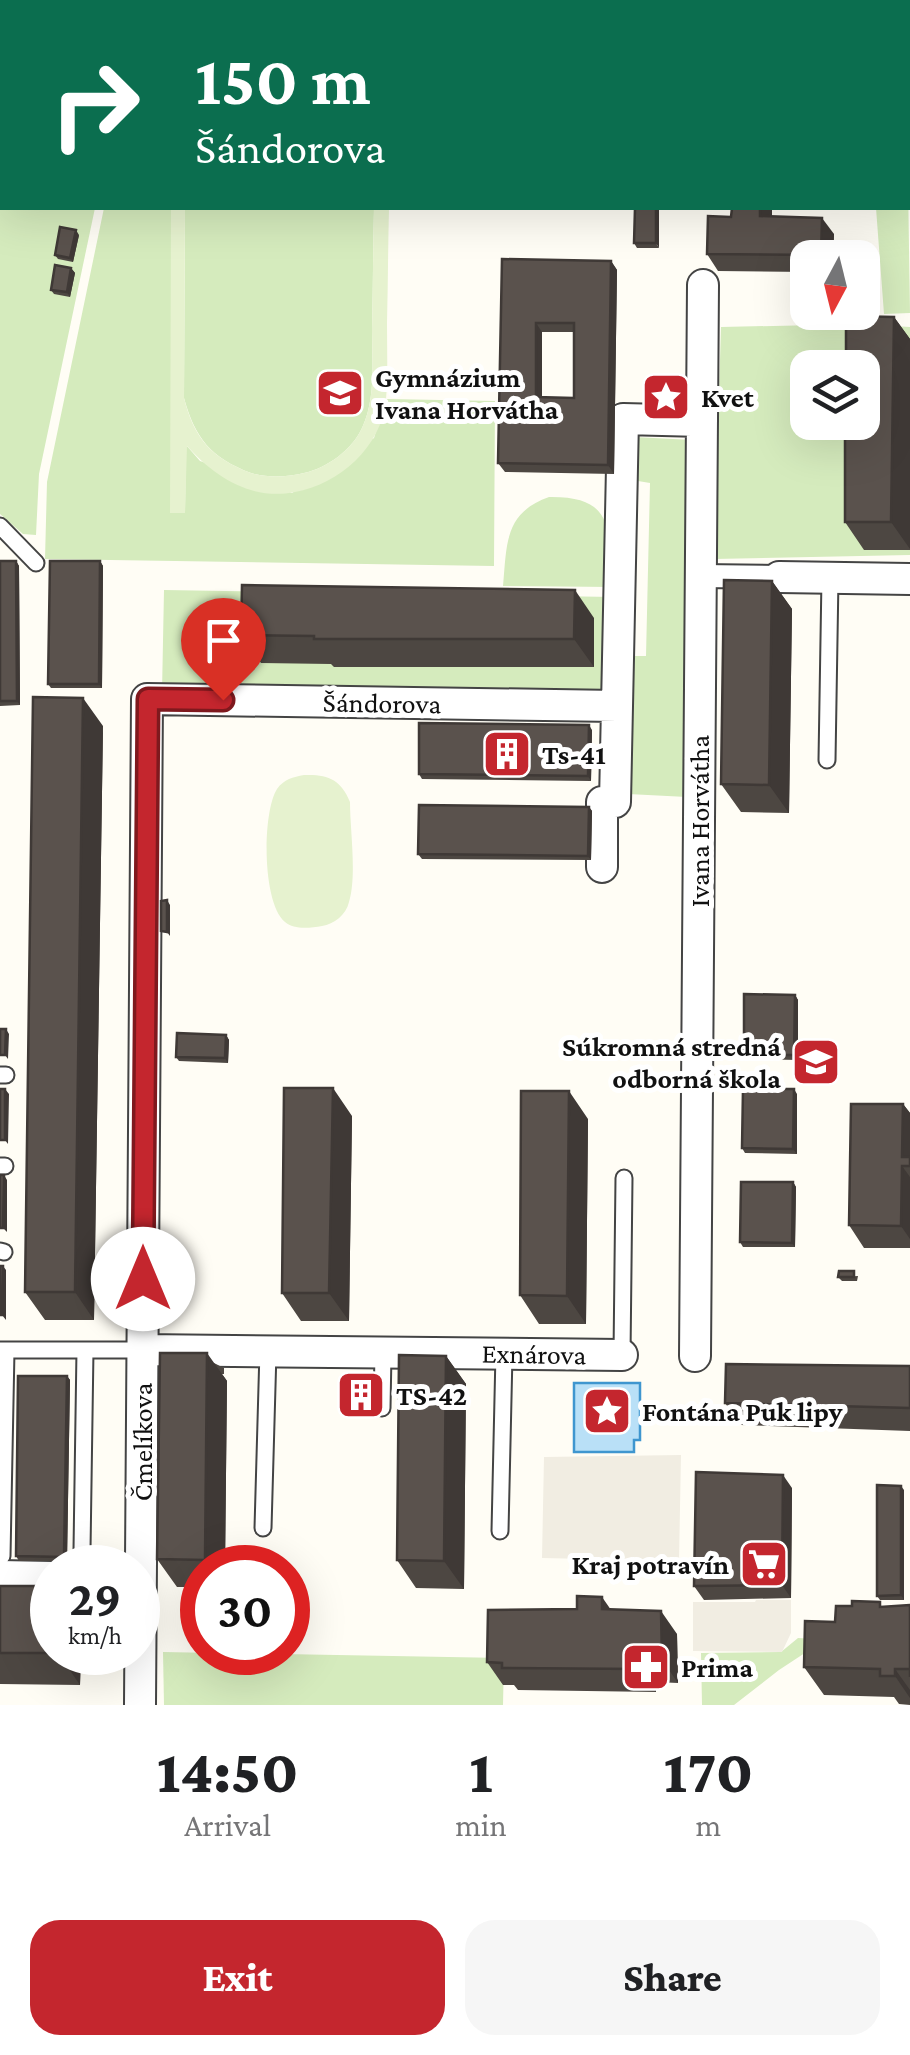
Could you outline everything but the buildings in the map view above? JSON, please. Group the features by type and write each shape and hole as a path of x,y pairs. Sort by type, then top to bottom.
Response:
{"street":[{"name":"Ivana Horvátha","path":"695,1356 703,285"},
{"path":"602,867 602,802 616,802 622,418 702,421"},
{"path":"701,576 910,578"},
{"name":"Šándorova","path":"148,699 617,706"},
{"name":"Čmelíkova","path":"139,1545 148,699"},
{"name":"Exnárova","path":"142,1350 622,1355"},
{"path":"1,1566 30,1572"},
{"name":"Čmelíkova","path":"140,1675 140,1705"}],"lane":[{"path":"0,526 36,564"},
{"path":"826,760 830,578"},
{"name":"Exnárova","path":"622,1355 624,1178"},
{"path":"1,1566 3,1350 142,1350"},
{"path":"82,1545 84,1350"},
{"path":"263,1528 268,1352"},
{"path":"382,1408 383,1353"},
{"path":"500,1531 504,1354"}],"green space":[{"path":"0,210 95,210 39,474 36,535 23,534 0,514"},
{"path":"104,210 171,210 171,513 185,512 186,445 200,461 292,493 374,438 386,399 495,401 494,566 45,559 47,482"},
{"path":"171,210 185,210 184,398 188,412 206,445 225,461 251,473 278,476 313,471 330,462 352,444 362,428 372,380 374,210 389,210 386,400 367,448 327,481 279,494 235,484 187,446 185,513 170,513"},
{"path":"185,210 374,210 369,405 358,436 345,451 313,471 257,475 225,461 207,445 193,424 184,398"},
{"path":"876,210 908,210 910,313 884,314"},
{"path":"721,327 910,327 910,555 714,559"},
{"path":"634,437 692,440 687,797 628,794 630,656 646,656 650,483 632,480"},
{"path":"549,497 587,503 605,521 612,587 503,586 507,544 516,521 534,504"},
{"path":"164,590 613,597 602,698 162,692"},
{"path":"304,775 332,780 346,794 350,802 353,866 345,911 331,923 307,928 289,925 277,912 267,857 269,817 277,789 289,779"},
{"path":"798,1638 816,1639 814,1647 734,1705 702,1705 701,1653 781,1652"},
{"path":"163,1652 180,1652 180,1675 310,1675 310,1655 504,1658 503,1705 164,1705"}],"shaded area":[{"path":"681,1455 679,1561 542,1558 544,1457"},
{"path":"791,1600 791,1633 782,1652 693,1651 693,1602"}],"water":[{"name":"Fontána Puk lipy","path":"574,1383 640,1383 640,1440 634,1440 634,1452 574,1452"}],"place":[{"name":"Gymnázium Ivana Horvátha","path":"340,393"},
{"name":"Kvet","path":"666,397"},
{"name":"Ts-41","path":"507,754"},
{"name":"Súkromná stredná odborná škola","path":"816,1062"},
{"name":"TS-42","path":"361,1395"},
{"name":"Fontána Puk lipy","path":"607,1411"},
{"name":"Kraj potravín","path":"764,1564"},
{"name":"Prima","path":"646,1667"}],"route":[{"path":"143,1279 148,699 223,700"}]}
